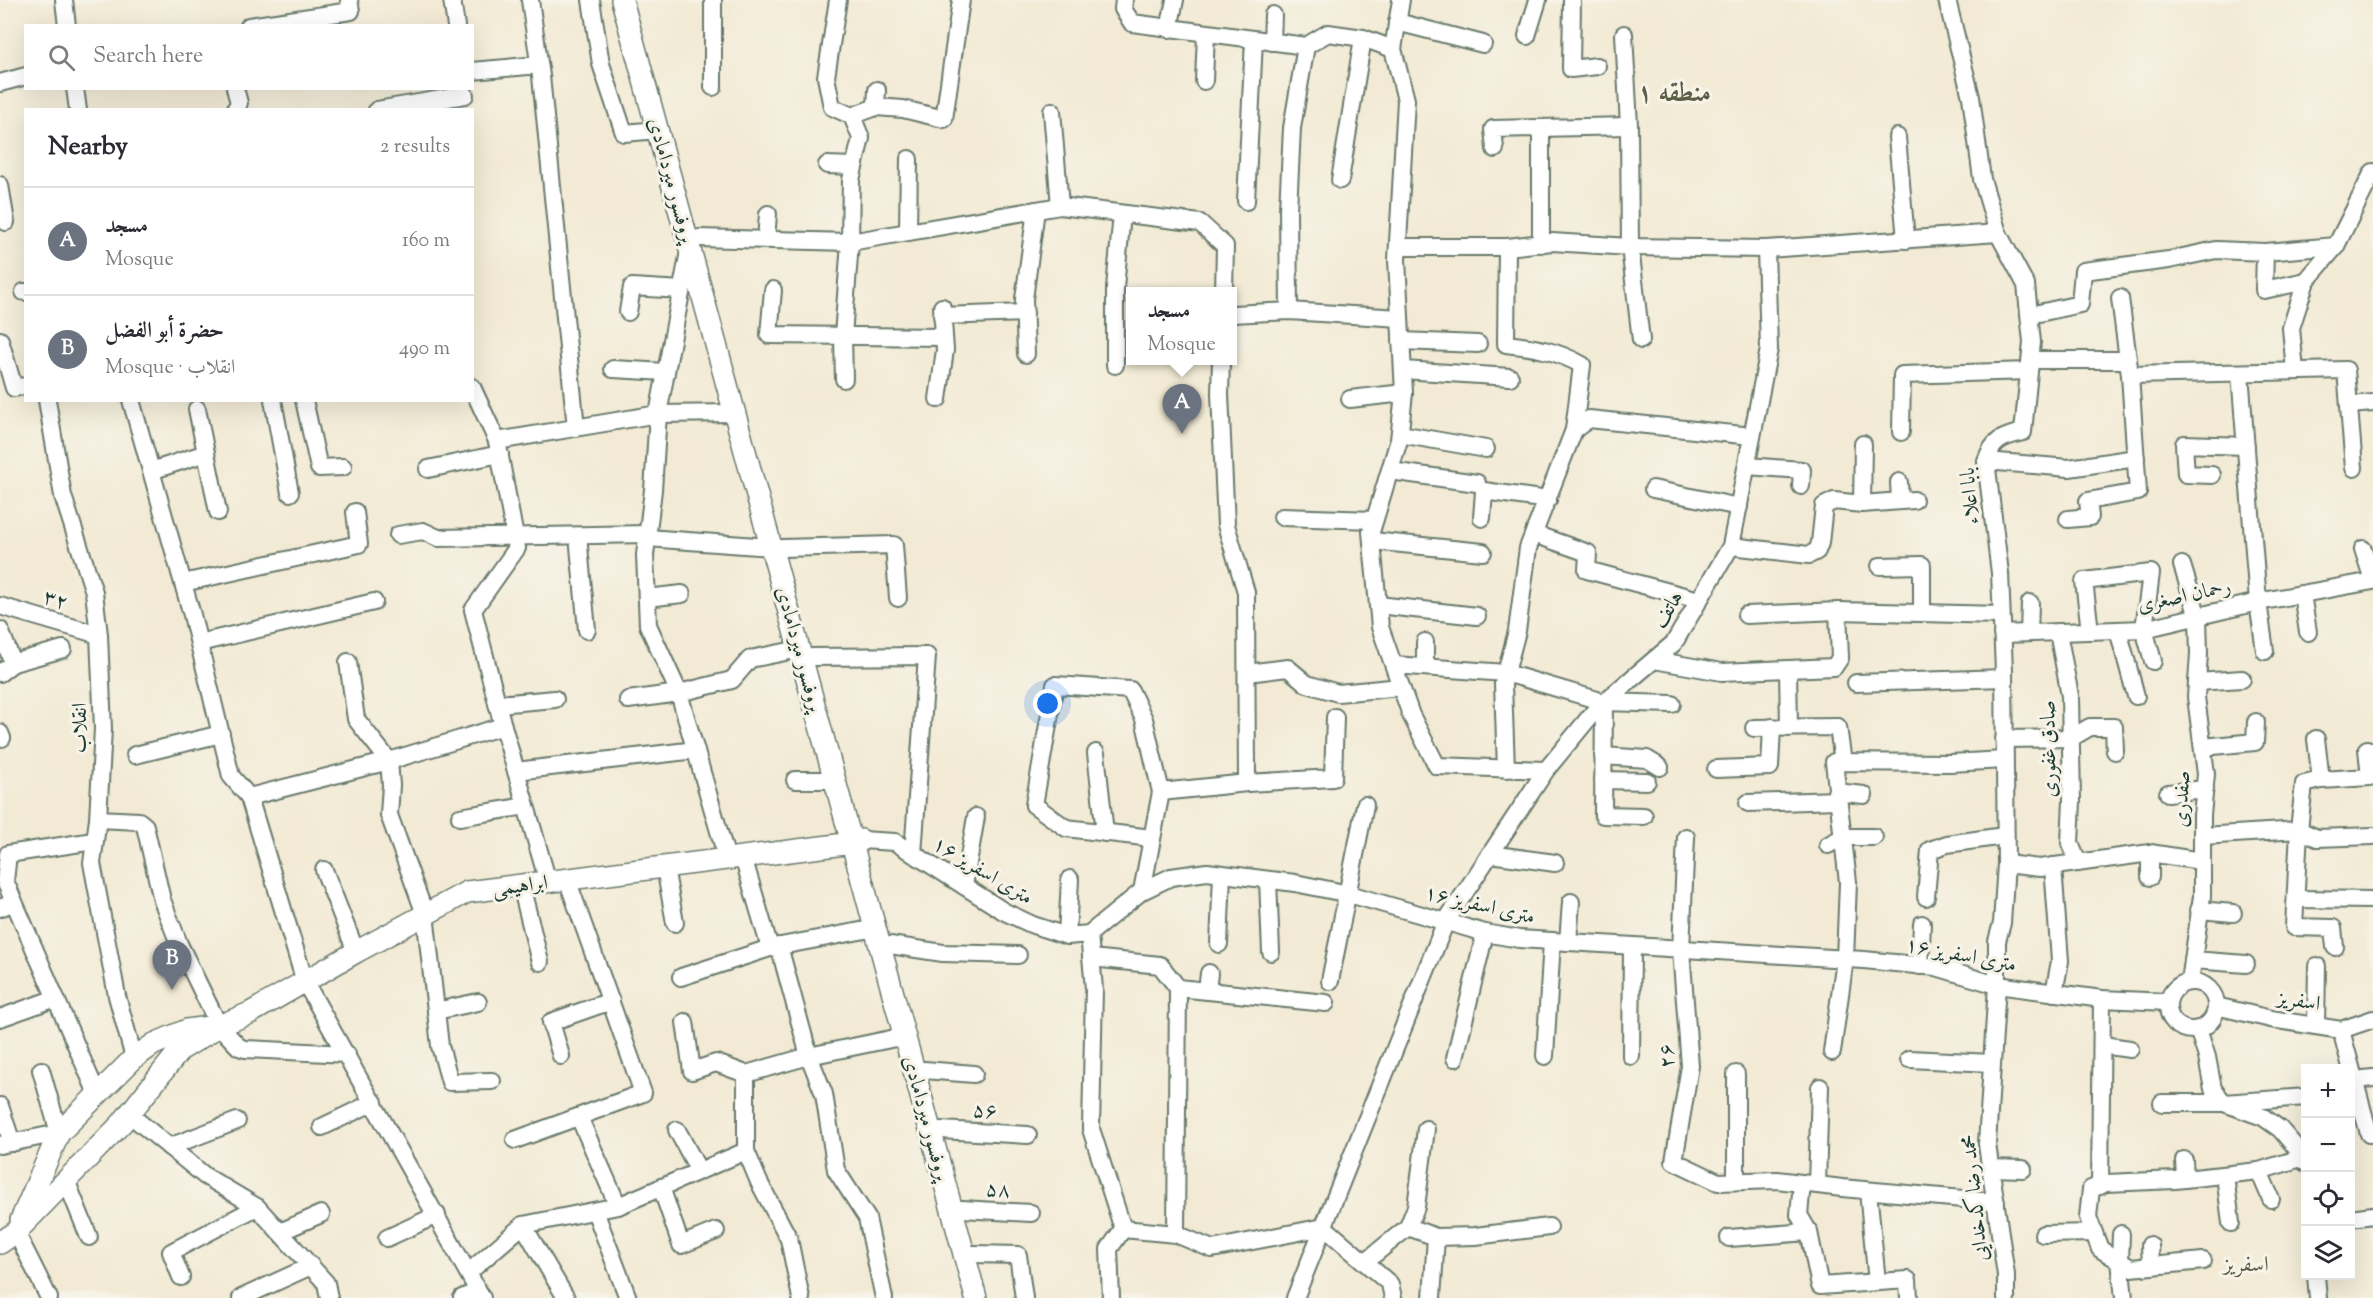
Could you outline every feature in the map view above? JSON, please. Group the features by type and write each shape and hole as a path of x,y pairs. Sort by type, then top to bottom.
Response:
{"main road":[{"name":"پروفسور میردامادی","path":"622,0 658,130 694,243"},
{"name":"پروفسور میردامادی","path":"636,0 694,243 857,842 876,928 976,1298"},
{"name":"پروفسور میردامادی","path":"806,653 836,780 890,945 986,1298"},
{"name":"ابراهیمی","path":"219,1026 250,1013 467,892 857,842"},
{"path":"8,1238 59,1133 135,1058 154,1044 187,1030 219,1026"},
{"path":"8,1238 125,1118 175,1054 219,1026"},
{"path":"98,1096 102,1112 114,1121 125,1118"}],"street":[{"path":"64,0 67,24"},
{"path":"263,24 351,11 349,0"},
{"path":"452,0 456,24"},
{"path":"530,0 539,65 576,428"},
{"path":"591,0 602,64 624,133 658,130"},
{"path":"713,0 713,87"},
{"path":"838,0 826,77 832,107 852,116 861,138 851,180 850,242 843,336 844,379"},
{"path":"852,116 876,107 903,109 944,119 961,0"},
{"path":"1124,0 1123,9 1132,23 1306,46 1328,33 1364,38 1393,49"},
{"path":"1169,29 1175,0"},
{"path":"1401,0 1393,49 1407,100 1398,247 1404,393 1400,434 1371,532 1380,627 1411,715 1437,766 1546,771"},
{"path":"1527,36 1538,0"},
{"path":"1572,0 1571,69 1597,66"},
{"name":"بابا اعلاء","path":"1947,0 1971,97 1982,179 1998,233 2026,285 2032,342 2023,432 2004,437 1990,448 1986,461 2000,573 2004,678 2006,864 2002,923 1997,941 1997,985"},
{"path":"1272,42 1273,15"},
{"path":"1397,22 1483,44"},
{"path":"1204,81 1206,34"},
{"path":"1624,34 1629,126 1630,247 1641,340"},
{"path":"1340,180 1364,38"},
{"path":"1246,201 1254,40"},
{"path":"1289,311 1288,210 1292,128 1306,46"},
{"path":"474,71 539,65"},
{"path":"0,83 24,77"},
{"path":"75,90 78,108"},
{"path":"236,90 239,103 236,108"},
{"path":"876,107 877,90"},
{"path":"392,108 465,98"},
{"path":"1052,111 1060,206"},
{"path":"1495,149 1493,129 1629,126"},
{"path":"1541,128 1541,244"},
{"path":"1897,137 1906,240"},
{"path":"908,232 909,159"},
{"path":"827,165 854,166"},
{"path":"2295,371 2291,328 2306,281 2336,246 2373,171"},
{"path":"0,185 6,222"},
{"path":"885,1298 867,1218 836,1170 824,1094 809,1056 775,947 735,858 696,750 679,693 648,625 645,555 653,490 657,414 694,243 766,240 850,242 1060,206 1200,223 1225,246 1224,287"},
{"path":"1026,354 1024,299 1036,210"},
{"path":"766,240 768,214"},
{"path":"1115,365 1115,288 1122,214"},
{"path":"1398,247 1507,248 1541,244 1766,249 1998,233"},
{"path":"2030,315 2080,304 2083,271 2169,260 2216,250 2265,252 2336,246"},
{"path":"1506,769 1503,684 1517,631 1528,548 1574,430 1582,365 1565,355 1536,347 1506,344 1507,248"},
{"name":"هاتف","path":"1295,1298 1446,921 1546,771 1604,702 1674,643 1731,546 1769,349 1766,249"},
{"path":"2265,252 2264,290 2306,281"},
{"path":"628,312 632,287 682,290"},
{"path":"773,290 769,335 944,337"},
{"path":"2068,519 2090,517 2088,501 2138,492 2129,367 2120,298"},
{"path":"1237,314 1289,311 1400,318"},
{"path":"938,399 945,350 942,312 1025,313"},
{"path":"0,340 14,388 24,386"},
{"path":"1401,341 1478,344"},
{"path":"1221,365 1226,525 1246,591 1247,783"},
{"path":"1901,432 1902,375 2030,365 2240,373 2346,370 2354,468"},
{"path":"613,369 666,372"},
{"path":"1403,370 1510,377"},
{"path":"2240,373 2258,602 2265,651"},
{"path":"474,392 498,447 517,548 473,610 526,806 610,1001 643,1093 515,1140"},
{"path":"1350,399 1404,393"},
{"name":"انقلاب","path":"47,402 63,496 94,592 99,636 103,729 98,819 92,863 111,966 135,1058"},
{"path":"132,402 199,643 231,776 249,797 305,982 480,1294 462,1298"},
{"path":"273,402 290,493"},
{"path":"304,402 319,468 343,467"},
{"path":"2350,405 2373,403"},
{"path":"197,409 218,512"},
{"path":"428,469 498,447 576,428 657,414 740,412"},
{"path":"1574,430 1589,419 1752,436"},
{"path":"1400,434 1486,449"},
{"path":"1862,504 1863,444"},
{"path":"2212,475 2186,474 2184,444 2246,446"},
{"path":"152,471 206,453"},
{"path":"1986,461 2069,468 2136,459"},
{"path":"1747,466 1802,470 1801,486"},
{"path":"1390,471 1477,483"},
{"path":"1731,546 1809,555 1817,551 1820,543 1824,506 1834,501 1862,504 1907,501 1899,482"},
{"path":"1653,489 1739,507"},
{"path":"1482,518 1484,491 1548,500"},
{"path":"183,583 359,544 355,512"},
{"path":"1282,517 1374,520"},
{"path":"398,535 423,531 438,538 647,536 777,547 894,545 898,598"},
{"path":"1534,534 1588,552 1587,570 1700,600"},
{"path":"578,536 587,630"},
{"path":"1372,542 1483,552"},
{"path":"2363,549 2373,581"},
{"name":"صفدری","path":"2182,565 2198,616 2199,654 2196,697 2206,774 2201,861 2202,896 2190,982"},
{"path":"1880,566 1922,566 1922,613"},
{"path":"2091,631 2084,581 2151,573 2144,629 2153,661"},
{"name":"رحمان اصغری","path":"2002,634 2144,629 2258,602 2373,581"},
{"path":"647,598 682,594"},
{"path":"2302,594 2308,632"},
{"path":"199,643 375,602"},
{"path":"2029,633 2030,603"},
{"path":"1378,605 1477,616"},
{"name":"۳۲","path":"0,606 99,636"},
{"path":"1746,615 1838,610 2001,615"},
{"path":"1654,660 1722,672 1834,667 1840,658 1838,610"},
{"path":"0,630 6,668 63,649"},
{"path":"2118,630 2136,696"},
{"name":"صادق غفوری","path":"2058,632 2070,696 2072,801 2070,843 2079,863"},
{"path":"1425,642 1425,667"},
{"path":"628,700 679,693 732,680 750,659 806,653 927,656 913,854"},
{"path":"348,662 356,719 389,760 391,785 388,815 425,914 440,1046 450,1082 492,1081"},
{"path":"1394,665 1506,673 1604,702 1672,704"},
{"path":"1247,673 1288,668 1307,684 1338,693 1401,687"},
{"path":"1716,769 1770,767 1781,728 1788,669"},
{"path":"1856,683 2004,678"},
{"path":"2197,682 2242,679"},
{"path":"1142,891 1161,792 1144,719 1130,690 1055,685 1034,805 1066,828 1152,838"},
{"path":"497,704 555,699"},
{"path":"1604,702 1602,815 1644,816"},
{"path":"1161,792 1247,783 1333,778 1335,717"},
{"path":"2203,747 2255,742 2256,722"},
{"path":"249,797 389,760 503,726"},
{"path":"2004,740 2071,738 2090,727 2114,728 2115,751"},
{"path":"1754,728 1838,728 1843,762"},
{"path":"135,754 221,734"},
{"path":"2316,739 2321,780"},
{"path":"2335,946 2333,928 2294,927 2304,784 2321,780 2370,777 2367,749"},
{"path":"516,771 696,750"},
{"path":"1096,753 1105,833"},
{"path":"1603,756 1647,759 1660,767"},
{"path":"1832,1052 1845,959 1848,882 1834,762 1950,763 2004,760"},
{"path":"795,780 836,780"},
{"path":"1603,780 1647,782"},
{"path":"2168,793 2205,789"},
{"path":"1748,803 1863,795"},
{"path":"1330,981 1365,805"},
{"path":"460,817 526,806"},
{"path":"964,886 976,817"},
{"path":"98,819 139,821 145,826 162,900 179,945 219,1026 239,1047 347,1054"},
{"path":"2202,837 2299,830 2317,838 2373,836"},
{"path":"1926,897 1930,850 1947,844 2004,836"},
{"name":"۲۶","path":"1686,837 1681,950 1690,1066 1674,1161 1718,1182 1736,1181"},
{"path":"1828,845 1843,837 1875,837"},
{"path":"94,841 8,855 5,881 7,905 56,998 98,1096"},
{"name":"۱۶ متری اسفریز","path":"857,842 895,842 1005,912 1033,925 1067,936 1089,934 1142,891 1171,877 1207,872 1349,894 1485,933 1519,939 1845,959 1936,967 1997,985 2102,999 2168,1002"},
{"path":"2150,853 2150,877"},
{"path":"2006,864 2040,868 2150,853 2201,861"},
{"path":"1490,854 1555,863"},
{"path":"2053,866 2060,961 2054,993"},
{"path":"665,867 675,923"},
{"path":"324,870 356,952"},
{"path":"1219,944 1222,874"},
{"path":"1067,936 1070,879"},
{"path":"1268,880 1270,952"},
{"path":"521,885 540,962"},
{"path":"2296,899 2373,900"},
{"path":"1545,1056 1560,942 1571,902"},
{"path":"2199,910 2233,914"},
{"path":"1920,966 1922,924"},
{"path":"681,977 775,947 876,928"},
{"path":"1455,1058 1485,933"},
{"path":"1089,934 1094,989 1091,1129 1124,1230"},
{"path":"890,945 943,953 1018,956"},
{"path":"1631,1056 1632,947"},
{"path":"1091,958 1160,965 1178,988 1176,1234"},
{"path":"2193,960 2246,964"},
{"path":"2316,1026 2317,966"},
{"path":"1207,991 1209,974"},
{"path":"2190,982 2205,986 2215,998 2216,1006 2211,1021 2198,1029 2190,1030 2176,1024 2171,1018 2168,1002 2176,989 2190,982"},
{"name":"محمد رضا کدخدایی","path":"1997,985 1988,1144 2006,1275 2006,1298"},
{"path":"1178,988 1326,1004"},
{"path":"0,1018 56,998"},
{"path":"2100,1186 2102,999"},
{"path":"561,1056 551,1022 610,1001"},
{"path":"436,1011 478,1002"},
{"name":"اسفریز","path":"2216,1006 2271,1019 2341,1030 2373,1019"},
{"path":"684,1022 692,1071 716,1063 746,1074 809,1056 905,1036"},
{"path":"2198,1029 2207,1057 2213,1089 2224,1103 2263,1117 2280,1129 2301,1155"},
{"path":"2341,1030 2349,1064"},
{"path":"2102,1045 2130,1049"},
{"path":"1909,1059 1992,1064"},
{"path":"0,1106 6,1144 59,1133 41,1070"},
{"path":"924,1070 974,1074"},
{"path":"746,1074 746,1151 759,1182 789,1239 801,1298"},
{"path":"1736,1074 1736,1181 1776,1179 1868,1191 1996,1202"},
{"path":"2355,1087 2373,1078"},
{"path":"1820,1087 1809,1184 1799,1215 1809,1232 1820,1286 1908,1280 1909,1298"},
{"path":"2355,1091 2369,1134"},
{"path":"2162,1104 2224,1103 2301,1097"},
{"path":"322,1127 374,1102"},
{"path":"579,1117 618,1206"},
{"path":"125,1118 169,1147 205,1176 257,1207 326,1283 329,1298"},
{"path":"169,1147 237,1121"},
{"path":"1365,1262 1408,1227 1416,1207 1426,1129"},
{"path":"676,1130 699,1171"},
{"name":"۵۶","path":"940,1130 1028,1136"},
{"path":"469,1272 523,1226 618,1206 746,1151"},
{"path":"2184,1160 2185,1179"},
{"path":"2203,1261 2132,1268 2100,1249 2088,1217 2091,1189 2106,1183 2259,1172 2301,1161"},
{"path":"1991,1168 2024,1169"},
{"path":"2259,1172 2271,1199"},
{"path":"2225,1175 2231,1223"},
{"path":"66,1180 89,1237"},
{"path":"661,1187 681,1245 716,1232"},
{"path":"1868,1191 1877,1282"},
{"path":"181,1277 171,1252 257,1207"},
{"name":"۵۸","path":"962,1209 1031,1213"},
{"path":"595,1211 628,1298"},
{"path":"280,1232 321,1214"},
{"path":"387,1238 437,1215"},
{"path":"2355,1217 2373,1215"},
{"path":"523,1226 566,1298"},
{"path":"1124,1230 1176,1234 1212,1249 1324,1227 1390,1284 1393,1298"},
{"path":"1408,1227 1436,1237 1475,1236 1549,1227"},
{"path":"1111,1298 1109,1249 1124,1230"},
{"path":"1729,1238 1809,1232"},
{"path":"2043,1234 2094,1233"},
{"path":"2121,1234 2120,1261 2124,1298"},
{"path":"1432,1298 1436,1237"},
{"path":"8,1238 49,1298"},
{"path":"2150,1245 2151,1266"},
{"path":"974,1254 1018,1255 1024,1298"},
{"path":"241,1298 311,1266"},
{"path":"2316,1280 2318,1298"}],"place":[{"name":"مسجد","path":"1182,434"},
{"name":"حضرة أبو الفضل","path":"172,990"}],"district":[{"name":"منطقه ۱","path":"1674,92"},
{"name":"اسفریز","path":"2246,1263"}]}
